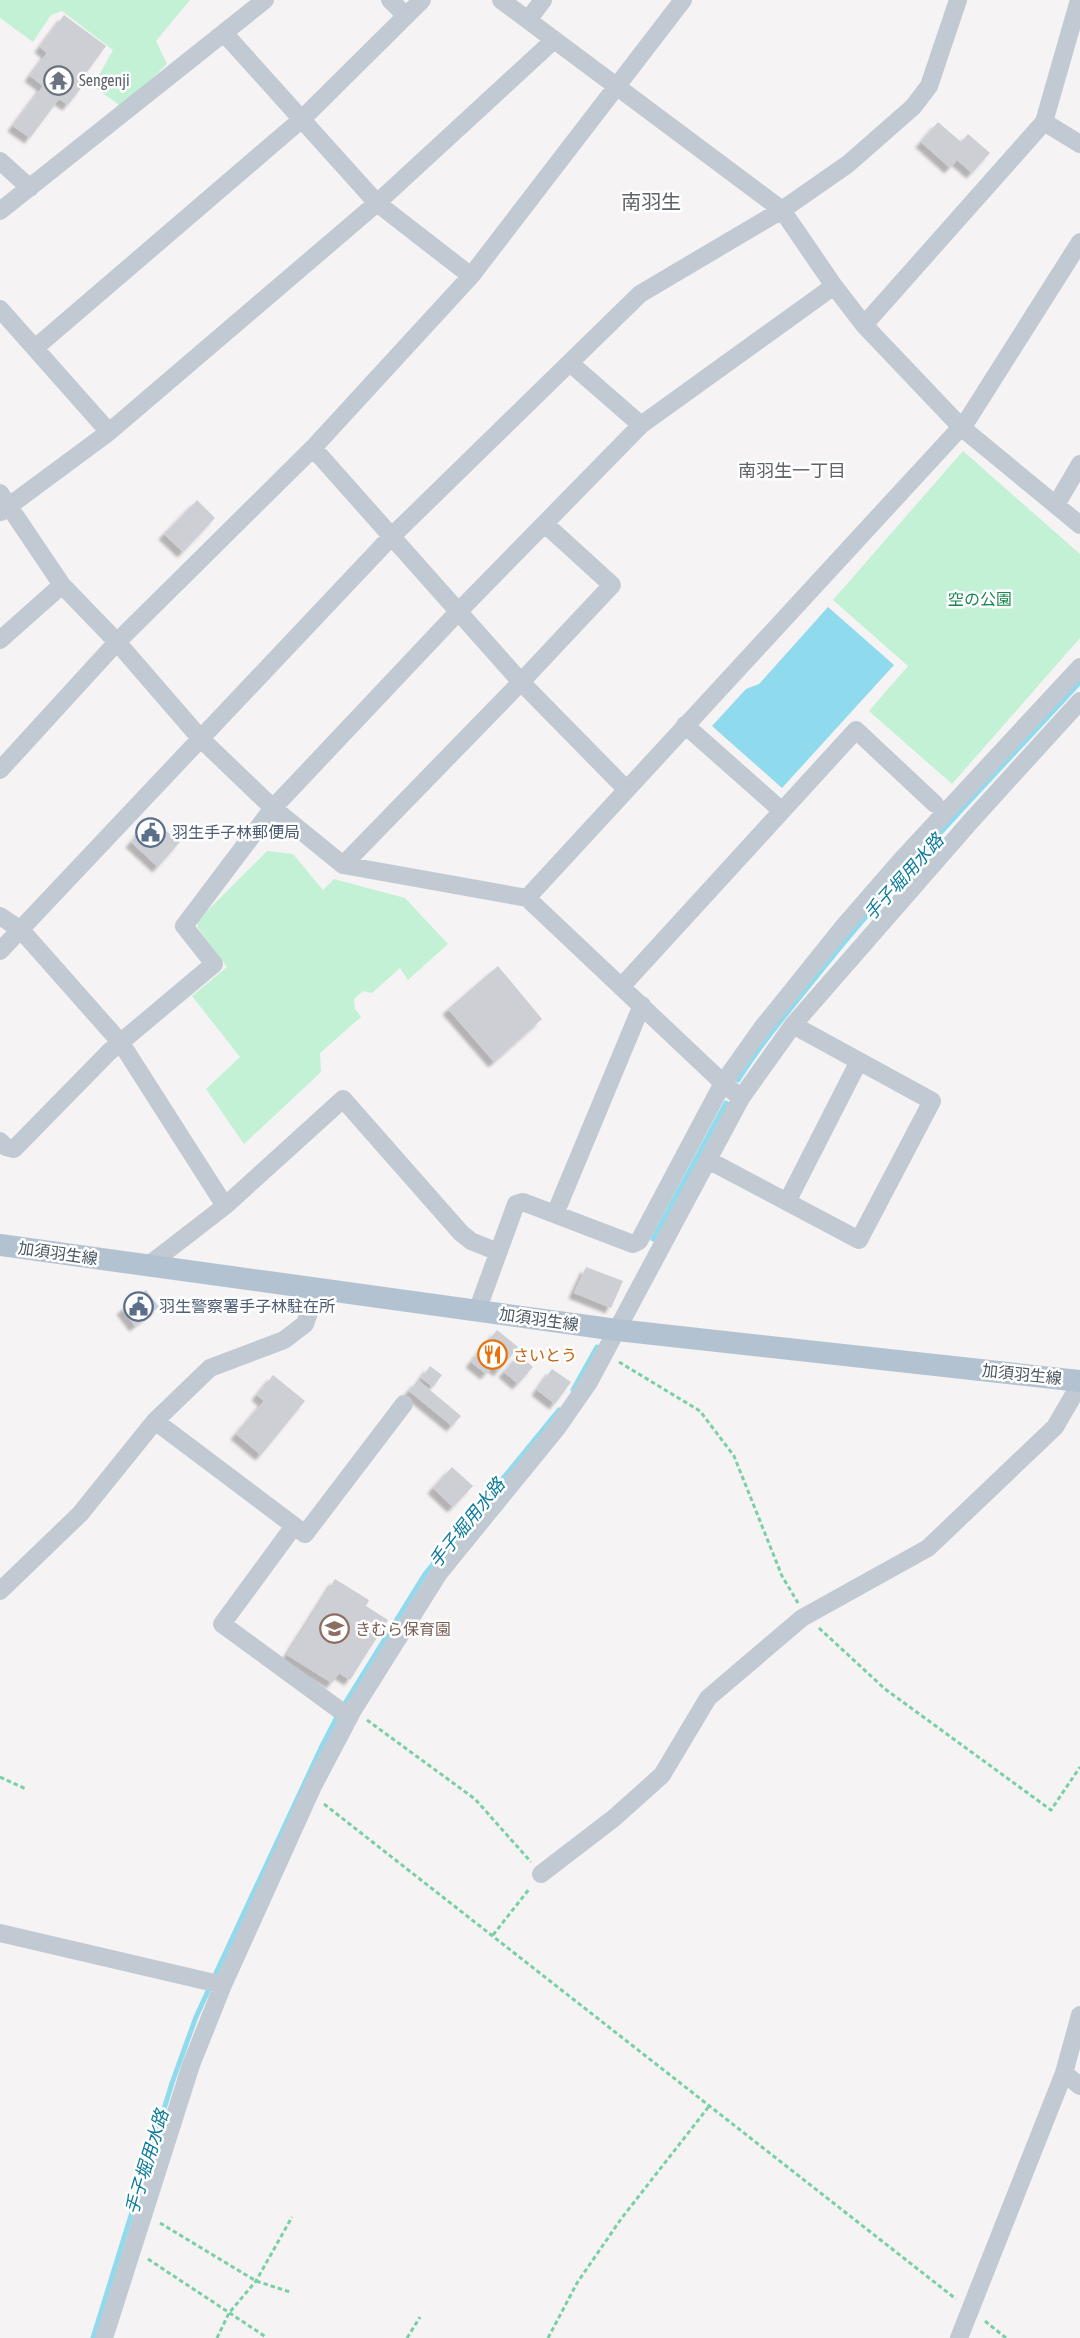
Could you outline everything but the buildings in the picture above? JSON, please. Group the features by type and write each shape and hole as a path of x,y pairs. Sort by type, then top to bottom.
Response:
{"main road":[{"name":"加須羽生線","path":"0,1245 146,1267 617,1330 1080,1382"}],"street":[{"path":"0,211 265,0"},
{"path":"390,0 406,16"},
{"path":"35,348 302,118 422,0"},
{"path":"501,0 782,210 864,325 961,427 1080,525"},
{"path":"528,20 543,0"},
{"path":"0,770 117,642 313,448 471,276 683,0"},
{"path":"0,951 392,537 640,294 782,210 848,164 913,107 929,86 958,0"},
{"path":"864,325 1044,122 1079,0"},
{"path":"224,33 376,203 471,276"},
{"path":"554,40 376,203 109,432 3,505 62,585 117,642 201,739 273,808 343,865 527,898 741,1098"},
{"path":"1044,122 1080,144"},
{"path":"0,161 30,188"},
{"path":"527,898 968,419 1080,242"},
{"path":"0,1141 6,1147 14,1149 109,1052 214,964 184,926 273,808 459,611 641,425 834,286"},
{"path":"0,309 109,432"},
{"path":"570,363 641,425"},
{"path":"313,448 521,682 626,789"},
{"path":"1056,505 1080,464"},
{"path":"343,865 612,585 545,524"},
{"path":"0,640 62,585"},
{"path":"481,1312 481,1300 516,1204 523,1202 633,1244 639,1241 723,1083 762,1028 844,926 1080,667"},
{"path":"104,2338 191,2065 223,1985 309,1796 351,1714 439,1573 556,1428 589,1382 741,1098 793,1025 970,822 1080,701"},
{"path":"685,725 782,811"},
{"path":"621,987 856,730 935,804"},
{"path":"0,916 21,930 122,1043 225,1206"},
{"path":"555,1214 642,1005"},
{"path":"708,1160 859,1240 932,1101 793,1025"},
{"path":"787,1202 859,1061"},
{"path":"146,1267 225,1206 343,1099 461,1233 471,1242 498,1252"},
{"path":"0,1591 80,1514 155,1421 210,1368 284,1340 305,1324 317,1290"},
{"path":"541,1874 614,1818 662,1775 708,1698 802,1618 928,1548 1054,1427 1080,1382"},
{"path":"155,1421 305,1534 404,1404"},
{"path":"294,1526 222,1623 351,1714"},
{"path":"0,1933 223,1985"},
{"path":"959,2338 1064,2073 1078,2022"},
{"path":"1064,2073 1080,2086"}],"path":[{"path":"351,1714 475,1799 541,1874 493,1935"},
{"path":"0,1777 26,1789"},
{"path":"309,1796 328,1806 1006,2338"},
{"path":"548,2338 577,2283 621,2219 710,2105"},
{"path":"143,2213 256,2281 290,2292"},
{"path":"217,2338 229,2313 256,2281 292,2217"},
{"path":"132,2249 266,2337"},
{"path":"407,2338 420,2317"}],"green space":[{"path":"0,0 190,0 156,41 167,64 122,107 93,86 113,50 62,11 51,15 33,42 0,18"},
{"name":"空の公園","path":"963,451 1080,554 1080,638 952,784 869,711 908,666 833,600"},
{"path":"267,851 293,854 323,890 334,879 405,898 448,944 408,980 400,968 372,993 363,991 354,999 355,1009 361,1017 320,1053 321,1072 244,1144 206,1089 240,1057 192,996 227,967 198,928 197,921"}],"water":[{"path":"828,607 894,665 782,788 712,726 746,689 759,684"}],"waterway":[{"name":"手子堀用水路","path":"738,1080 783,1018 876,905 1080,682"},
{"name":"手子堀用水路","path":"653,1239 726,1103"},
{"name":"手子堀用水路","path":"573,1390 597,1347"},
{"name":"手子堀用水路","path":"344,1705 425,1574 559,1410"},
{"name":"手子堀用水路","path":"216,1973 336,1719"},
{"name":"手子堀用水路","path":"93,2338 172,2083 196,2017 209,1989"}],"place":[{"name":"Sengenji","path":"58,80"},
{"name":"羽生手子林郵便局","path":"151,832"},
{"name":"羽生警察署手子林駐在所","path":"138,1306"},
{"name":"さいとう","path":"492,1355"},
{"name":"きむら保育園","path":"334,1629"}],"district":[{"name":"南羽生","path":"651,202"},
{"name":"南羽生一丁目","path":"792,471"}]}
